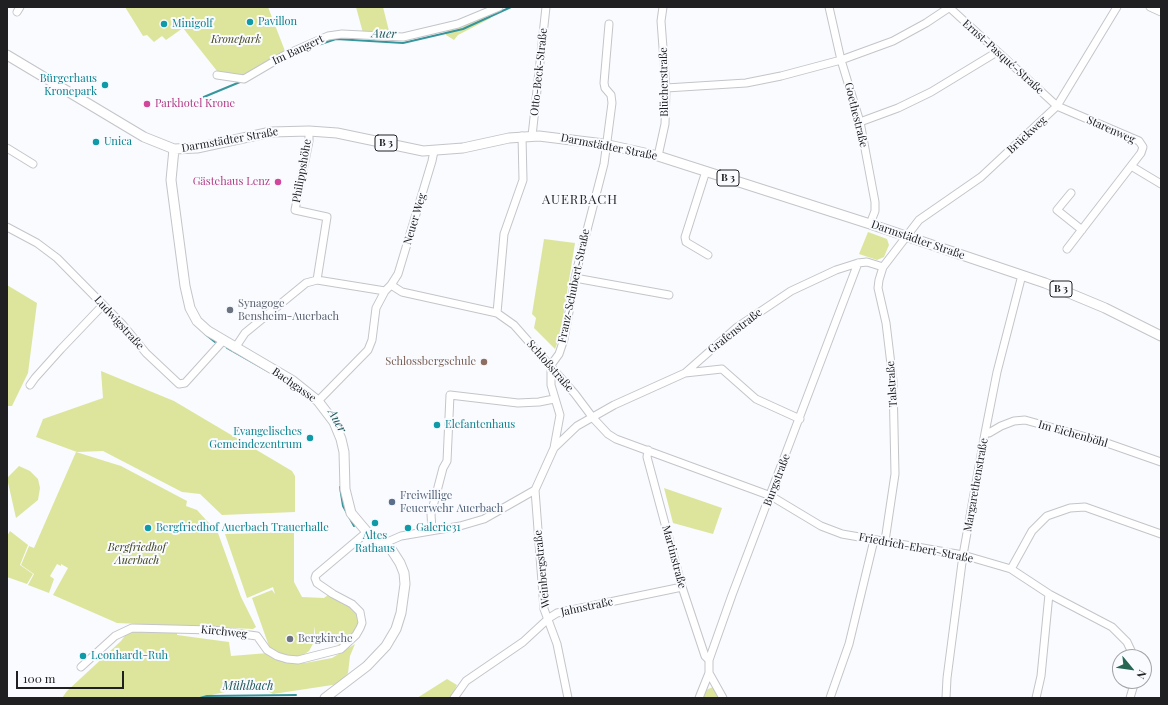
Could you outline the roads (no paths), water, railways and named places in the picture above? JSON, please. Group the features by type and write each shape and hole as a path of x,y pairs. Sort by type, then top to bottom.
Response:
{"main road":[{"name":"Darmstädter Straße","path":"7,55 144,137 174,150 196,148 271,132 309,130 337,133 411,149 434,151 463,148 522,136 532,136 567,138 658,156 870,224 1022,275 1073,294 1161,336"},
{"name":"Bachgasse","path":"174,150 171,180 185,286 190,308 197,321 223,341 293,381 318,401 334,422 341,439 344,452 345,489 348,505 355,518 367,532 385,543 400,563 406,584 403,606 396,629 378,656 325,698"}],"street":[{"name":"Im Bangert","path":"217,75 244,79 285,55 328,36 342,34 403,37 458,24 499,7"},
{"name":"Otto-Beck-Straße","path":"532,136 546,7"},
{"name":"Blücherstraße","path":"658,156 665,124 666,88 662,21 663,7"},
{"name":"Goethestraße","path":"829,7 841,60 860,122 875,202 875,211 870,224"},
{"path":"666,88 746,83 781,76 841,60 893,41 926,23 950,7"},
{"name":"Ernst-Pasqué-Straße","path":"950,7 1057,106"},
{"name":"Brückweg","path":"907,237 925,215 982,177 1057,106 1117,7"},
{"path":"1150,7 1161,12"},
{"name":"Franz-Schubert-Straße","path":"554,448 560,415 551,385 551,365 558,354 564,339 575,278 602,171 612,103 611,95 606,90 604,83 610,24"},
{"path":"860,122 898,108 931,92 997,52"},
{"name":"Starenweg","path":"1057,106 1138,141 1143,147 1131,166 1067,249"},
{"name":"Philippshöhe","path":"309,130 309,142 295,210 327,217 316,280"},
{"path":"497,313 504,234 523,180 522,136"},
{"path":"7,148 33,164"},
{"name":"Neuer Weg","path":"391,285 400,267 434,151"},
{"path":"1131,166 1161,184"},
{"path":"706,171 685,237 686,242 708,255"},
{"path":"1071,193 1057,210 1082,230"},
{"name":"Ludwigstraße","path":"7,227 37,243 57,258 151,357 180,384 185,383 223,341"},
{"name":"Talstraße","path":"885,541 896,474 893,381 886,323 878,288 883,267 907,237"},
{"name":"Grafenstraße","path":"554,448 577,426 614,405 685,372 736,328 791,290 836,270 858,263 867,262 883,267"},
{"name":"Burgstraße","path":"699,698 709,673 709,660 858,263"},
{"name":"Margarethenstraße","path":"946,698 947,678 963,555 997,372 1022,275"},
{"path":"575,278 669,295"},
{"path":"235,348 245,333 306,282 316,280 385,291"},
{"path":"318,401 368,350 372,340 376,308 385,291 391,285"},
{"name":"Schloßstraße","path":"391,285 402,292 497,313 514,325 551,365 593,418 608,434 616,439 771,496"},
{"path":"30,386 61,348 103,305"},
{"path":"685,372 722,368 756,399 800,419"},
{"path":"432,530 430,520 434,499 443,468 447,461 450,395 518,403 539,402 554,399"},
{"name":"Im Eichenböhl","path":"985,433 989,433 1014,421 1025,420 1104,442 1161,462"},
{"path":"385,543 402,536 460,526 484,519 535,490 554,448"},
{"name":"Martinstraße","path":"648,450 647,456 682,587 705,656 709,660"},
{"name":"Weinbergstraße","path":"454,698 466,681 523,642 549,618 544,609 535,490"},
{"name":"Friedrich-Ebert-Straße","path":"771,496 821,526 842,534 963,555 1011,569 1049,594 1112,627 1127,642 1130,649"},
{"path":"1011,569 1032,531 1047,516 1070,508 1085,507 1161,534"},
{"name":"Kirchweg","path":"81,667 115,636 132,628 212,630 257,636 267,650 277,656 287,659 298,660 341,649 356,635 360,628 362,618 360,612 352,604 333,594 317,583 315,578 316,575 367,532"},
{"path":"830,698 849,644 874,540"},
{"name":"Jahnstraße","path":"568,698 549,618 565,611 682,587"},
{"path":"1036,698 1040,676 1049,594"},
{"path":"709,673 722,698"}],"waterway":[{"name":"Auer","path":"309,48 336,39 403,43 463,29 511,7"},
{"name":"Auer","path":"283,60 292,56"},
{"name":"Auer","path":"199,99 240,82"},
{"name":"Auer","path":"205,334 215,342"},
{"name":"Auer","path":"227,348 271,373"},
{"name":"Auer","path":"340,487 343,506 354,526"},
{"name":"Mühlbach","path":"200,698 207,696 296,695"}],"place":[{"name":"Pavillon","path":"250,22"},
{"name":"Minigolf","path":"164,24"},
{"name":"Bürgerhaus Kronepark","path":"105,85"},
{"name":"Parkhotel Krone","path":"147,104"},
{"name":"Unica","path":"96,142"},
{"name":"Gästehaus Lenz","path":"278,182"},
{"name":"Synagoge Bensheim-Auerbach","path":"230,310"},
{"name":"Schlossbergschule","path":"484,362"},
{"name":"Elefantenhaus","path":"437,425"},
{"name":"Evangelisches Gemeindezentrum","path":"310,438"},
{"name":"Freiwillige Feuerwehr Auerbach","path":"392,502"},
{"name":"Altes Rathaus","path":"375,523"},
{"name":"Bergfriedhof Auerbach Trauerhalle","path":"148,528"},
{"name":"Galerie31","path":"408,528"},
{"name":"Bergkirche","path":"290,639"},
{"name":"Leonhardt-Ruh","path":"83,656"}],"district":[{"name":"AUERBACH","path":"580,200"}],"park label":[{"name":"Kronepark","path":"236,40"},
{"name":"Bergfriedhof Auerbach","path":"137,554"}]}
